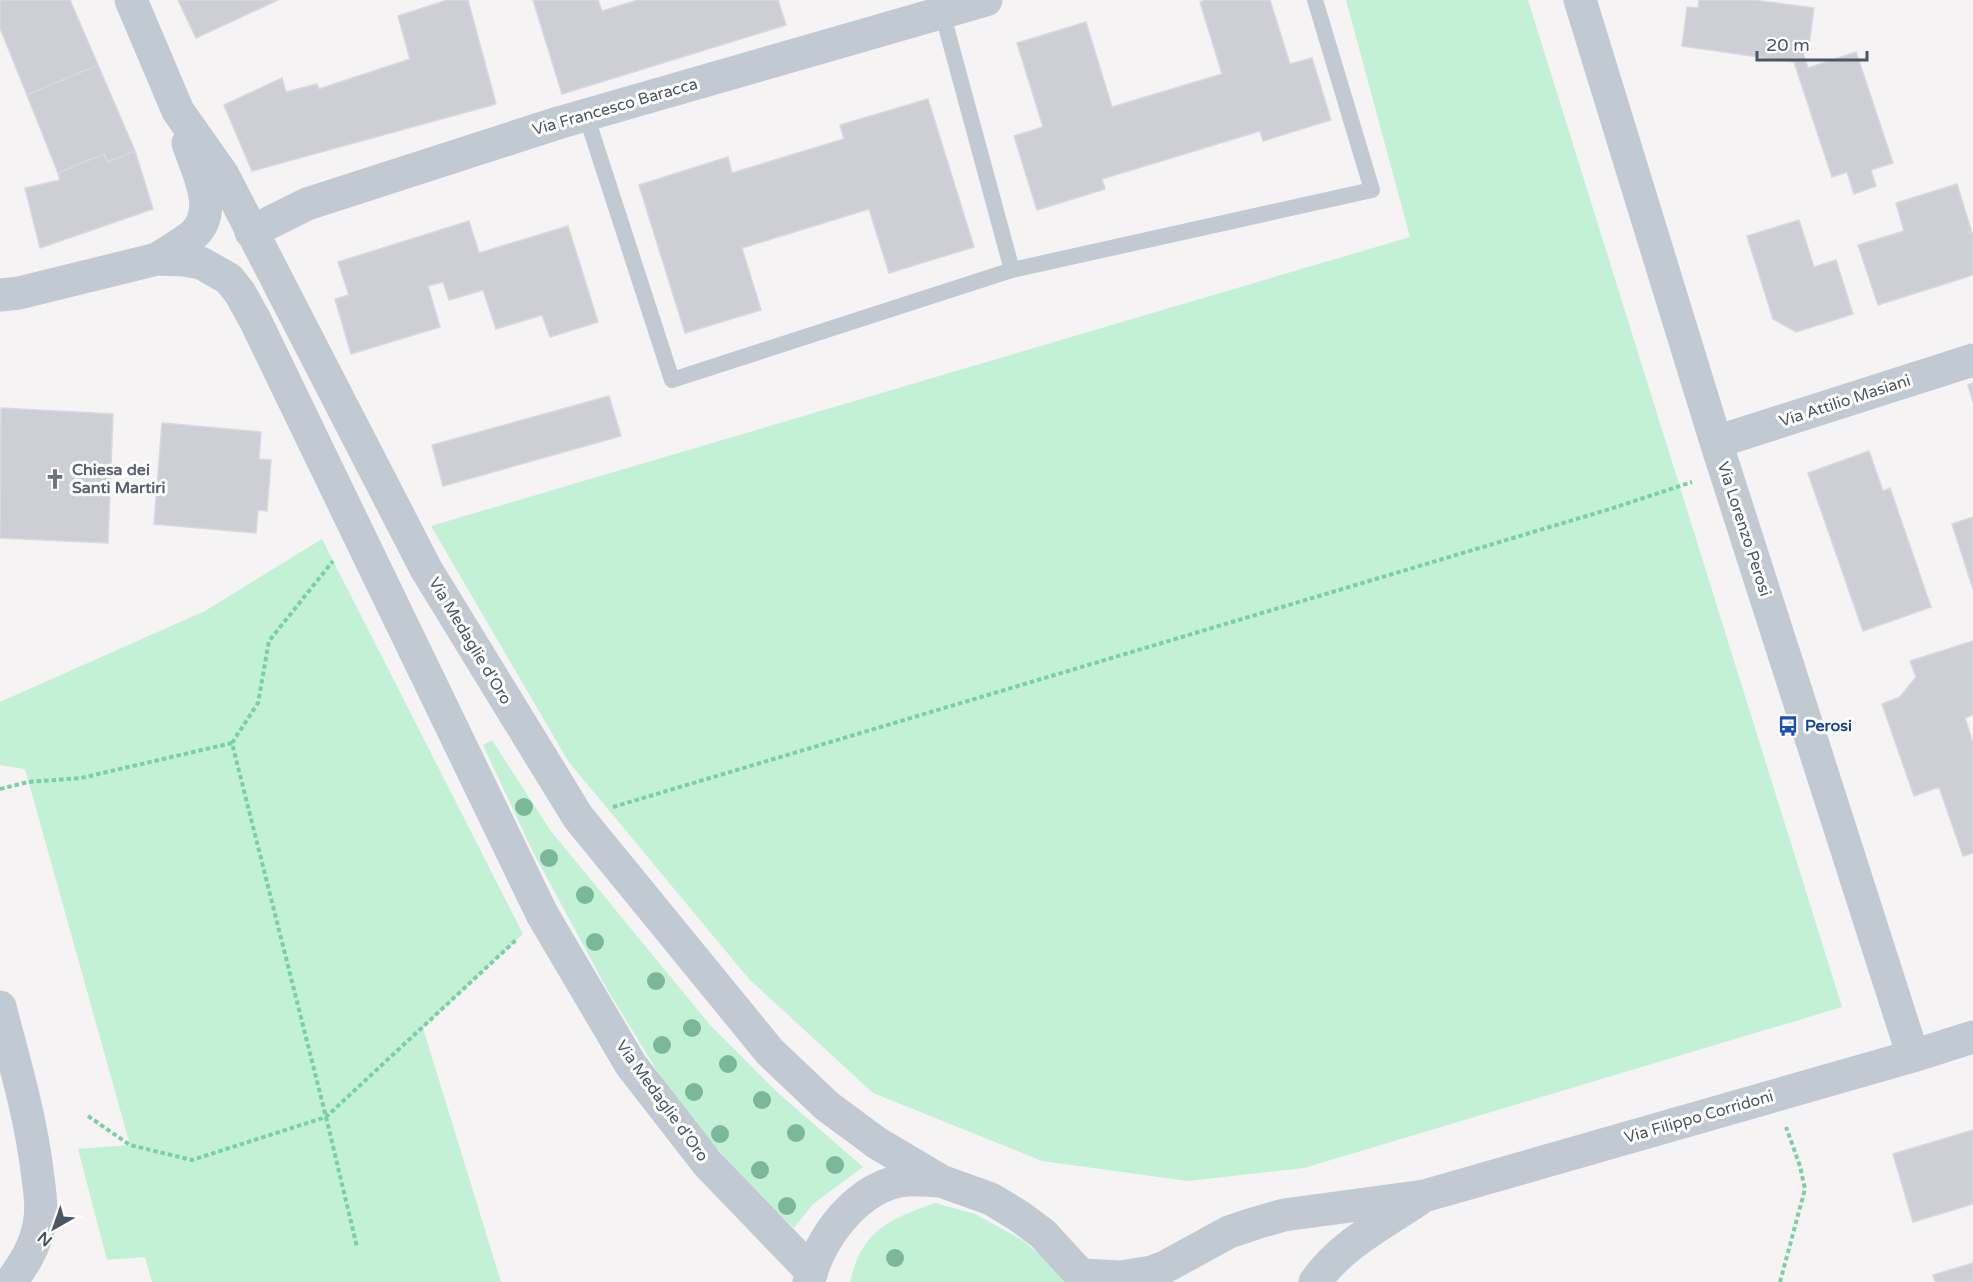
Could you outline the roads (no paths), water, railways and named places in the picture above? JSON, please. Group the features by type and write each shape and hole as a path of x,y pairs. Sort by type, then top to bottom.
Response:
{"street":[{"name":"Via Medaglie d'Oro","path":"131,0 178,111 223,175 426,569 578,818 770,1052 827,1106 877,1143 941,1181 991,1199 1019,1216 1043,1234 1085,1279"},
{"name":"Via Francesco Baracca","path":"251,232 307,204 586,115 986,0"},
{"name":"Via Lorenzo Perosi","path":"1581,0 1721,456 1913,1056"},
{"path":"6,299 157,259 194,234 207,212 206,200 178,111"},
{"name":"Via Medaglie d'Oro","path":"157,259 201,263 229,279 240,293 542,914 631,1065 708,1164 810,1277 827,1239 840,1220 870,1192 887,1184 908,1180 941,1181"},
{"name":"Via Attilio Masiani","path":"1721,456 1973,360"},
{"path":"0,1007 32,1130 41,1202 34,1244 11,1282"},
{"name":"Via Filippo Corridoni","path":"1085,1279 1152,1272 1229,1232 1284,1215 1424,1196 1913,1056 1973,1036"},
{"name":"Via Filippo Corridoni","path":"1315,1282 1323,1270 1355,1241 1424,1196"}],"lane":[{"path":"586,115 672,380 1012,270 1372,190 1315,0"},
{"path":"942,12 1012,270"}],"place":[{"name":"Chiesa dei Santi Martiri","path":"55,479"},
{"name":"Perosi","path":"1788,726"}]}
